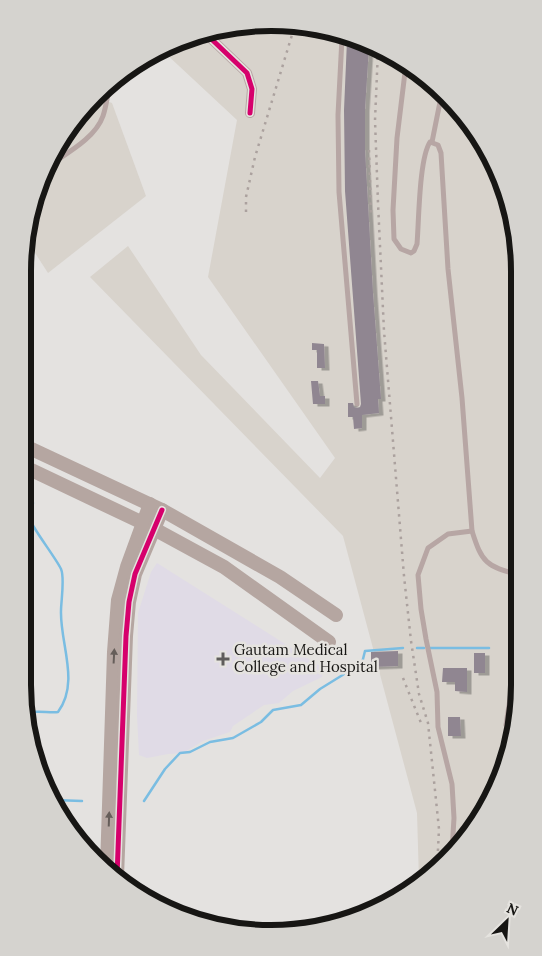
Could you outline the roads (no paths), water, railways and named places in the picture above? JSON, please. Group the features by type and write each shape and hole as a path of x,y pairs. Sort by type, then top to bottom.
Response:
{"street":[{"path":"211,39 247,73 252,89 250,113"},
{"path":"31,449 156,507 280,577 336,615"},
{"path":"31,470 148,526 224,567 329,642"},
{"path":"107,860 114,652 118,600 127,567 156,507"},
{"path":"117,869 126,636 129,602 148,526"}],"lane":[{"path":"342,42 338,115 339,192 358,404"},
{"path":"405,73 397,138 393,210 394,239 401,249 411,253 414,252 418,244 423,162 426,148 432,142 440,100"},
{"path":"60,158 85,139 98,125 103,117 107,96"},
{"path":"432,142 438,145 441,153 448,269 462,398 472,531 478,552 486,562 492,567 511,573"},
{"path":"453,841 454,818 452,784 438,727 437,692 426,639 418,575 428,548 448,534 472,531"},
{"path":"507,725 510,697"}],"waterway":[{"path":"31,502 33,503 31,509"},
{"path":"31,523 62,573 61,624 68,676 68,688 58,712 33,712"},
{"path":"144,801 165,769 180,753 190,752 210,742 233,738 261,722 273,710 301,705 320,689 362,663 365,651 403,648"},
{"path":"417,648 424,648"},
{"path":"430,648 489,648"},
{"path":"61,800 82,801"}],"railway":[{"path":"246,212 246,197 255,157 293,32"},
{"path":"378,56 375,120 384,331 404,576 419,694 428,723 439,829 438,858"},
{"path":"369,150 371,213"},
{"path":"403,678 421,723"}],"place":[{"name":"Gautam Medical College and Hospital","path":"223,659"}]}
